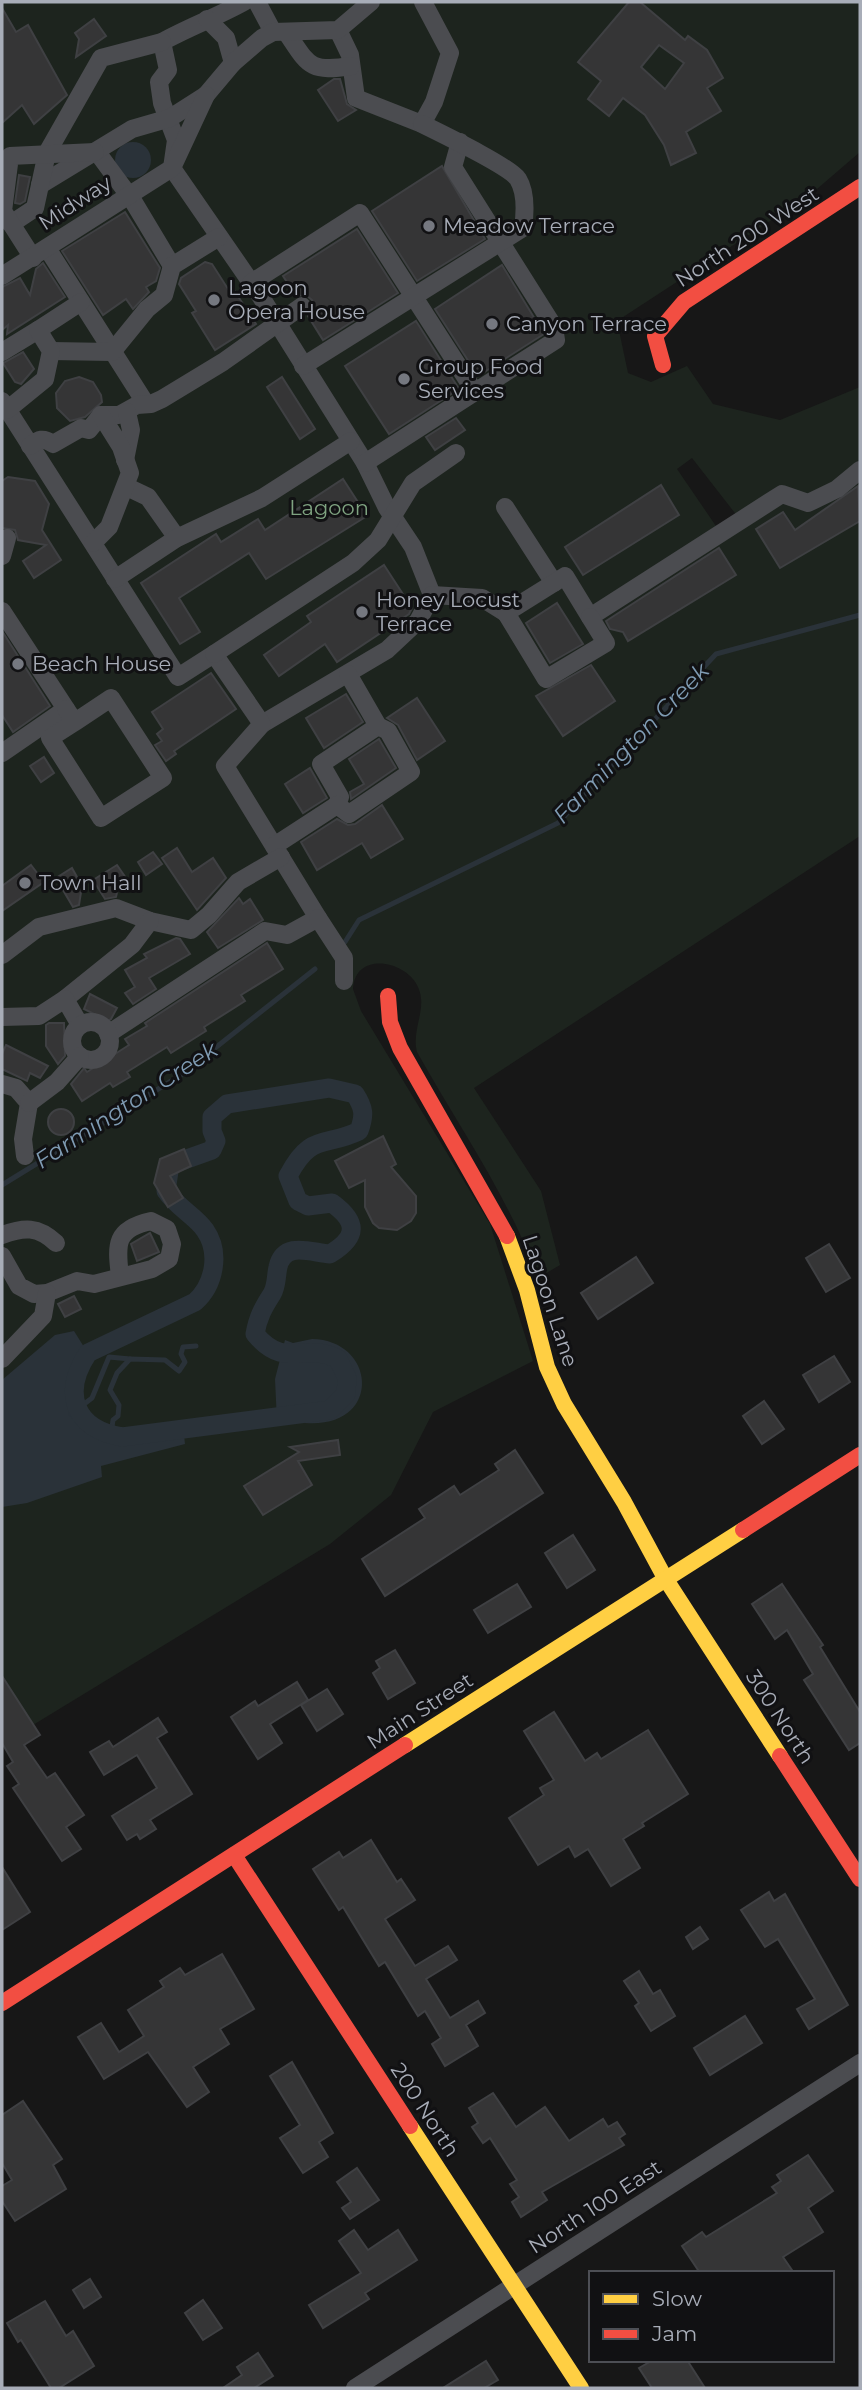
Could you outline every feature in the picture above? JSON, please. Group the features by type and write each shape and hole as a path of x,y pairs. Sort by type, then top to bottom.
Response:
{"street":[{"path":"5,215 36,208 47,153 101,58 162,42 244,2"},
{"path":"257,2 279,32 312,66 328,70 351,66"},
{"path":"173,168 206,95 233,63 279,32 338,30 371,2"},
{"path":"414,124 434,102 450,53 423,2"},
{"path":"207,19 226,38 233,63"},
{"path":"303,366 523,228 522,190 517,177 452,138 356,98 350,55 338,30"},
{"path":"162,42 168,71 159,82 162,103 170,118 176,140 173,168 251,283 365,463 392,516 413,547 432,595 418,621 395,643 262,724 225,766 344,958 344,981"},
{"name":"Midway","path":"40,186 132,129 170,118 206,95"},
{"path":"365,463 556,340 554,327 453,167 452,138 434,102"},
{"path":"146,404 81,302 5,215 6,158 47,153 97,152 172,266"},
{"name":"Midway","path":"2,276 173,168"},
{"name":"North 200 West","path":"663,365 655,336 684,302 860,187"},
{"path":"251,283 356,207 475,392"},
{"path":"112,352 147,309 164,295 172,266 219,237"},
{"path":"2,352 81,302"},
{"path":"30,446 39,439 53,444 61,442 81,428 89,430 101,415 127,412 162,399 223,362 302,306"},
{"path":"38,330 51,351 45,379 3,404 66,508 93,543 178,677 353,563 378,540 413,483 456,453"},
{"path":"51,351 112,352"},
{"path":"125,460 131,430 127,412"},
{"path":"93,543 109,527 130,473 101,415"},
{"path":"115,579 177,538 262,498 351,441"},
{"path":"590,617 782,494 808,503 855,477 860,470"},
{"path":"127,486 148,497 177,538"},
{"path":"505,507 554,583"},
{"path":"2,556 7,538"},
{"path":"432,595 482,598 506,613 546,679 606,643 565,576 506,613"},
{"path":"2,611 70,716"},
{"path":"214,654 262,724"},
{"path":"337,805 349,814 411,772 387,731 378,726 348,674"},
{"path":"2,752 70,716 111,698 163,778 101,818 50,738 70,716"},
{"path":"2,955 39,927 116,908 150,921 191,930 209,915 238,882 337,805 340,797 320,764 378,726"},
{"path":"108,1034 265,932 287,935 318,919"},
{"path":"2,1017 39,1016 65,999 132,945 150,921"},
{"name":"Lagoon Lane","path":"388,996 390,1022 404,1055 502,1224 527,1290 554,1384 665,1578"},
{"path":"65,999 80,1026"},
{"path":"96,1023 108,1034 109,1046 103,1056 92,1060 80,1056 72,1041 80,1026 96,1023"},
{"path":"25,1156 23,1139 29,1103 57,1082 80,1056"},
{"path":"2,1084 16,1088 29,1103"},
{"path":"2,1235 30,1228 39,1230 56,1243"},
{"path":"2,1256 19,1286 34,1294 47,1293 76,1281 94,1284 120,1276"},
{"path":"2,1359 43,1315 47,1293"},
{"name":"Main Street","path":"2,2003 860,1455"},
{"name":"300 North","path":"665,1578 860,1879"},
{"name":"200 North","path":"234,1855 581,2388"},
{"name":"North 100 East","path":"355,2388 860,2063"}],"green space":[{"name":"Lagoon","path":"2,2 860,2 860,152 810,195 617,321 628,373 651,382 687,366 713,404 780,420 860,387 860,836 474,1088 541,1191 560,1265 538,1278 513,1219 417,1052 416,1035 421,1003 418,987 412,978 393,966 371,965 362,969 356,977 353,989 361,1011 490,1224 533,1361 433,1412 391,1495 330,1544 33,1725 2,1676","holes":["692,458 738,517 718,529 677,469"]}],"shaded area":[{"path":"133,142 146,147 151,160 146,173 133,178 120,173 115,160 120,147"},
{"path":"74,1331 84,1347 75,1360 67,1388 72,1415 80,1427 92,1436 108,1441 136,1442 184,1435 185,1444 101,1466 102,1477 27,1503 2,1507 2,1380 55,1335"},
{"path":"312,1339 334,1343 349,1353 359,1368 362,1384 359,1399 348,1413 330,1421 305,1423 304,1417 277,1421 275,1379 285,1340 293,1343"}],"building":[{"path":"629,2 640,2 685,40 688,36 707,50 723,78 707,88 721,111 686,132 696,153 671,165 664,145 645,115 623,98 609,116 588,99 601,81 578,62","holes":["659,45 684,63 665,89 641,67"]},
{"path":"2,8 16,32 28,25 67,95 34,124 22,105 2,123"},
{"path":"94,19 106,36 76,57 79,39 75,33"},
{"path":"334,79 340,79 347,104 356,110 338,121 318,90"},
{"name":"Meadow Terrace","path":"442,166 485,239 417,281 372,211"},
{"path":"19,175 30,177 25,201 20,204 15,203"},
{"path":"125,212 160,268 156,281 146,287 149,292 133,309 126,299 103,315 62,251"},
{"path":"357,229 398,293 323,340 308,316 313,310 312,300 306,295 296,296 283,276"},
{"name":"Lagoon Opera House","path":"205,262 212,264 228,289 232,287 256,324 215,350 192,313 196,311 179,284 181,278"},
{"path":"43,263 65,297 7,334 8,325 2,330 2,287 20,278 30,295 36,269"},
{"name":"Canyon Terrace","path":"502,265 544,334 478,376 435,309"},
{"name":"Group Food Services","path":"416,321 459,389 389,434 345,366"},
{"path":"23,352 34,369 21,384 15,382 3,363"},
{"path":"79,377 93,382 102,402 85,417 70,421 57,408 56,393 65,381"},
{"path":"282,377 315,429 300,439 267,387"},
{"path":"456,418 465,430 435,450 426,437"},
{"path":"8,477 35,481 49,504 42,530 61,560 34,578 23,561 46,545 18,540 15,530 2,528 2,481"},
{"path":"343,479 367,516 266,579 249,553 179,598 200,632 180,644 141,583 216,534 221,542 258,519 265,530"},
{"path":"661,485 679,515 583,575 565,547"},
{"path":"858,486 860,521 780,568 756,529 783,512 795,530"},
{"path":"719,548 736,575 628,641 623,632 610,629 606,621"},
{"name":"Honey Locust Terrace","path":"384,565 412,608 409,614 337,662 325,644 279,676 264,655 311,622 307,616"},
{"path":"557,603 583,644 550,663 526,623"},
{"name":"Beach House","path":"2,631 50,706 13,732 2,715"},
{"path":"591,665 615,701 563,736 536,696"},
{"path":"211,673 236,709 174,751 176,754 166,761 155,745 162,741 157,734 163,729 152,712"},
{"path":"346,694 363,722 324,748 306,718"},
{"path":"417,698 445,741 417,760 398,725 387,718"},
{"path":"379,739 396,768 351,799 350,792 364,784 349,759"},
{"path":"44,757 54,773 41,782 30,766"},
{"path":"310,768 327,798 303,813 285,784"},
{"path":"382,805 403,839 371,858 362,843 317,870 301,842 337,819 348,825 355,824"},
{"path":"177,848 192,872 213,858 226,878 197,910 162,858"},
{"path":"153,852 162,864 146,875 138,862"},
{"name":"Town Hall","path":"31,865 44,882 2,911 2,886"},
{"path":"117,865 128,881 118,888 116,897 105,899 93,880"},
{"path":"72,868 82,886 79,905 73,907 56,878"},
{"path":"239,898 243,904 250,899 263,920 218,948 207,932"},
{"path":"176,938 180,939 190,954 149,978 156,989 133,1004 125,993 135,987 125,970 147,958 144,954"},
{"path":"267,943 283,969 241,995 245,1001 204,1027 206,1031 171,1053 167,1047 127,1072 130,1077 113,1087 110,1083 82,1101 71,1084 84,1068 87,1072 129,1045 125,1039 147,1026 145,1023"},
{"path":"90,994 117,1008 111,1019 108,1021 84,1009"},
{"path":"64,1023 65,1056 58,1064 46,1046 46,1025"},
{"path":"6,1045 48,1066 40,1078 30,1073 27,1081 2,1069 2,1054"},
{"path":"61,1109 70,1113 74,1122 70,1131 61,1135 52,1131 48,1122 52,1113"},
{"path":"383,1136 396,1164 391,1167 416,1196 416,1213 411,1221 397,1230 379,1228 373,1223 365,1207 365,1180 349,1188 335,1161"},
{"path":"184,1149 191,1166 170,1176 183,1198 168,1207 154,1183 160,1159"},
{"path":"150,1233 159,1252 137,1261 131,1244"},
{"path":"829,1244 850,1278 826,1292 806,1258"},
{"path":"636,1257 653,1283 598,1319 581,1293"},
{"path":"74,1296 81,1309 65,1317 58,1304"},
{"path":"834,1356 850,1382 819,1402 803,1375"},
{"path":"764,1401 784,1429 762,1444 743,1416"},
{"path":"338,1440 340,1455 298,1461 312,1485 263,1515 244,1486 299,1452 290,1447"},
{"path":"515,1450 543,1493 385,1596 362,1559 425,1518 419,1509 454,1486 460,1495 499,1470 495,1464"},
{"path":"573,1535 595,1570 567,1588 545,1553"},
{"path":"517,1584 531,1607 488,1633 474,1610"},
{"path":"782,1584 823,1645 820,1647 860,1712 860,1743 849,1750 804,1680 813,1674 787,1630 775,1639 752,1604"},
{"path":"395,1650 415,1683 388,1699 373,1673 380,1668 376,1661"},
{"path":"2,1676 40,1735 24,1745 47,1778 55,1773 84,1815 66,1827 81,1849 62,1861 13,1788 19,1784 7,1766 13,1762 2,1743"},
{"path":"297,1682 308,1700 270,1724 282,1743 258,1759 231,1717 255,1701 258,1706"},
{"path":"327,1689 343,1714 317,1731 301,1705"},
{"path":"554,1712 585,1761 597,1753 601,1759 648,1730 688,1794 642,1823 644,1826 623,1839 640,1868 611,1886 588,1849 575,1857 569,1846 538,1865 509,1818 544,1795 540,1788 554,1780 524,1731"},
{"path":"158,1718 167,1732 157,1738 192,1794 150,1820 156,1829 140,1839 137,1834 127,1840 112,1816 157,1788 137,1755 104,1775 90,1752 109,1741 113,1747"},
{"path":"371,1840 397,1882 401,1879 415,1900 385,1919 415,1966 448,1946 457,1960 426,1979 450,2018 478,2001 485,2013 466,2025 478,2046 445,2066 432,2044 441,2038 425,2011 418,2016 385,1962 379,1966 343,1907 339,1910 313,1869 339,1852 343,1858"},
{"path":"2,1867 30,1912 2,1930"},
{"path":"769,1892 774,1901 785,1894 848,2005 809,2029 797,2009 815,1999 778,1939 765,1947 741,1910"},
{"path":"700,1927 708,1939 693,1949 686,1937"},
{"path":"222,1954 254,2009 220,2029 229,2044 193,2067 209,2092 187,2107 148,2052 104,2079 78,2037 101,2023 119,2052 144,2036 128,2010 164,1987 160,1981 180,1968 185,1975"},
{"path":"639,1971 653,1994 660,1990 675,2016 651,2031 635,2006 639,2003 624,1981"},
{"path":"745,2016 762,2043 710,2075 694,2048"},
{"path":"292,2062 333,2133 319,2142 328,2157 303,2173 280,2138 300,2125 270,2076"},
{"path":"493,2093 516,2127 545,2107 569,2141 603,2119 608,2127 617,2122 625,2134 619,2138 624,2145 542,2192 547,2200 521,2217 512,2202 519,2197 510,2184 517,2180 490,2138 483,2143 472,2127 478,2123 469,2108"},
{"path":"23,2101 62,2159 53,2165 66,2189 15,2221 2,2201 2,2186 12,2180 2,2163 2,2115"},
{"path":"808,2155 833,2191 808,2208 823,2232 783,2257 793,2271 699,2271 682,2246 702,2232 706,2237 777,2193 772,2187 781,2181 777,2175"},
{"path":"357,2168 379,2200 350,2219 342,2208 351,2202 337,2182"},
{"path":"354,2230 368,2250 398,2230 417,2260 365,2293 369,2299 323,2328 309,2305 361,2273 339,2241"},
{"path":"90,2279 101,2297 84,2308 73,2290"},
{"path":"203,2300 222,2328 203,2340 185,2313"},
{"path":"45,2301 66,2336 73,2331 94,2366 59,2388 51,2388 7,2323"},
{"path":"258,2353 273,2376 254,2388 223,2388 242,2375 237,2367"},
{"path":"486,2361 498,2380 484,2388 443,2388"},
{"path":"650,2362 688,2362 705,2388 652,2388 639,2368"}],"waterway":[{"name":"Farmington Creek","path":"345,942 359,920 558,823 716,654 860,615"},
{"name":"Farmington Creek","path":"2,1185 181,1075 315,969"},
{"path":"329,1088 355,1094 363,1112 359,1131 311,1147 296,1162 288,1176 298,1201 308,1206 332,1203 341,1210 350,1223 350,1235 346,1242 330,1254 300,1250 286,1253 281,1259 274,1291 261,1313 255,1334 277,1351 327,1354 338,1359 347,1378 346,1394 330,1410 122,1437 92,1426 77,1407 74,1395 75,1381 88,1353 195,1302 211,1278 214,1258 210,1239 201,1225 166,1191 170,1165 212,1150 216,1141 212,1131 212,1117 227,1104 329,1088"},
{"path":"112,1427 113,1420 118,1416 119,1405 110,1390 117,1373 130,1359 165,1360 179,1371 185,1362 181,1354 183,1347 196,1346"},
{"path":"71,1414 92,1398 109,1357 130,1359"}],"traffic: slow":[{"path":"507,1236 527,1290 547,1367 564,1404 624,1502 665,1578 780,1756"},
{"path":"405,1745 743,1530"},
{"path":"410,2126 581,2388"}],"traffic: jam":[{"path":"663,365 655,336 684,302 860,187"},
{"path":"388,996 390,1022 400,1048 507,1236"},
{"path":"743,1530 860,1455"},
{"path":"2,2003 405,1745"},
{"path":"780,1756 860,1879"},
{"path":"234,1855 410,2126"}],"place":[{"name":"Meadow Terrace","path":"429,226"},
{"name":"Lagoon Opera House","path":"214,300"},
{"name":"Canyon Terrace","path":"492,324"},
{"name":"Group Food Services","path":"404,379"},
{"name":"Honey Locust Terrace","path":"362,612"},
{"name":"Beach House","path":"18,664"},
{"name":"Town Hall","path":"25,883"}]}
